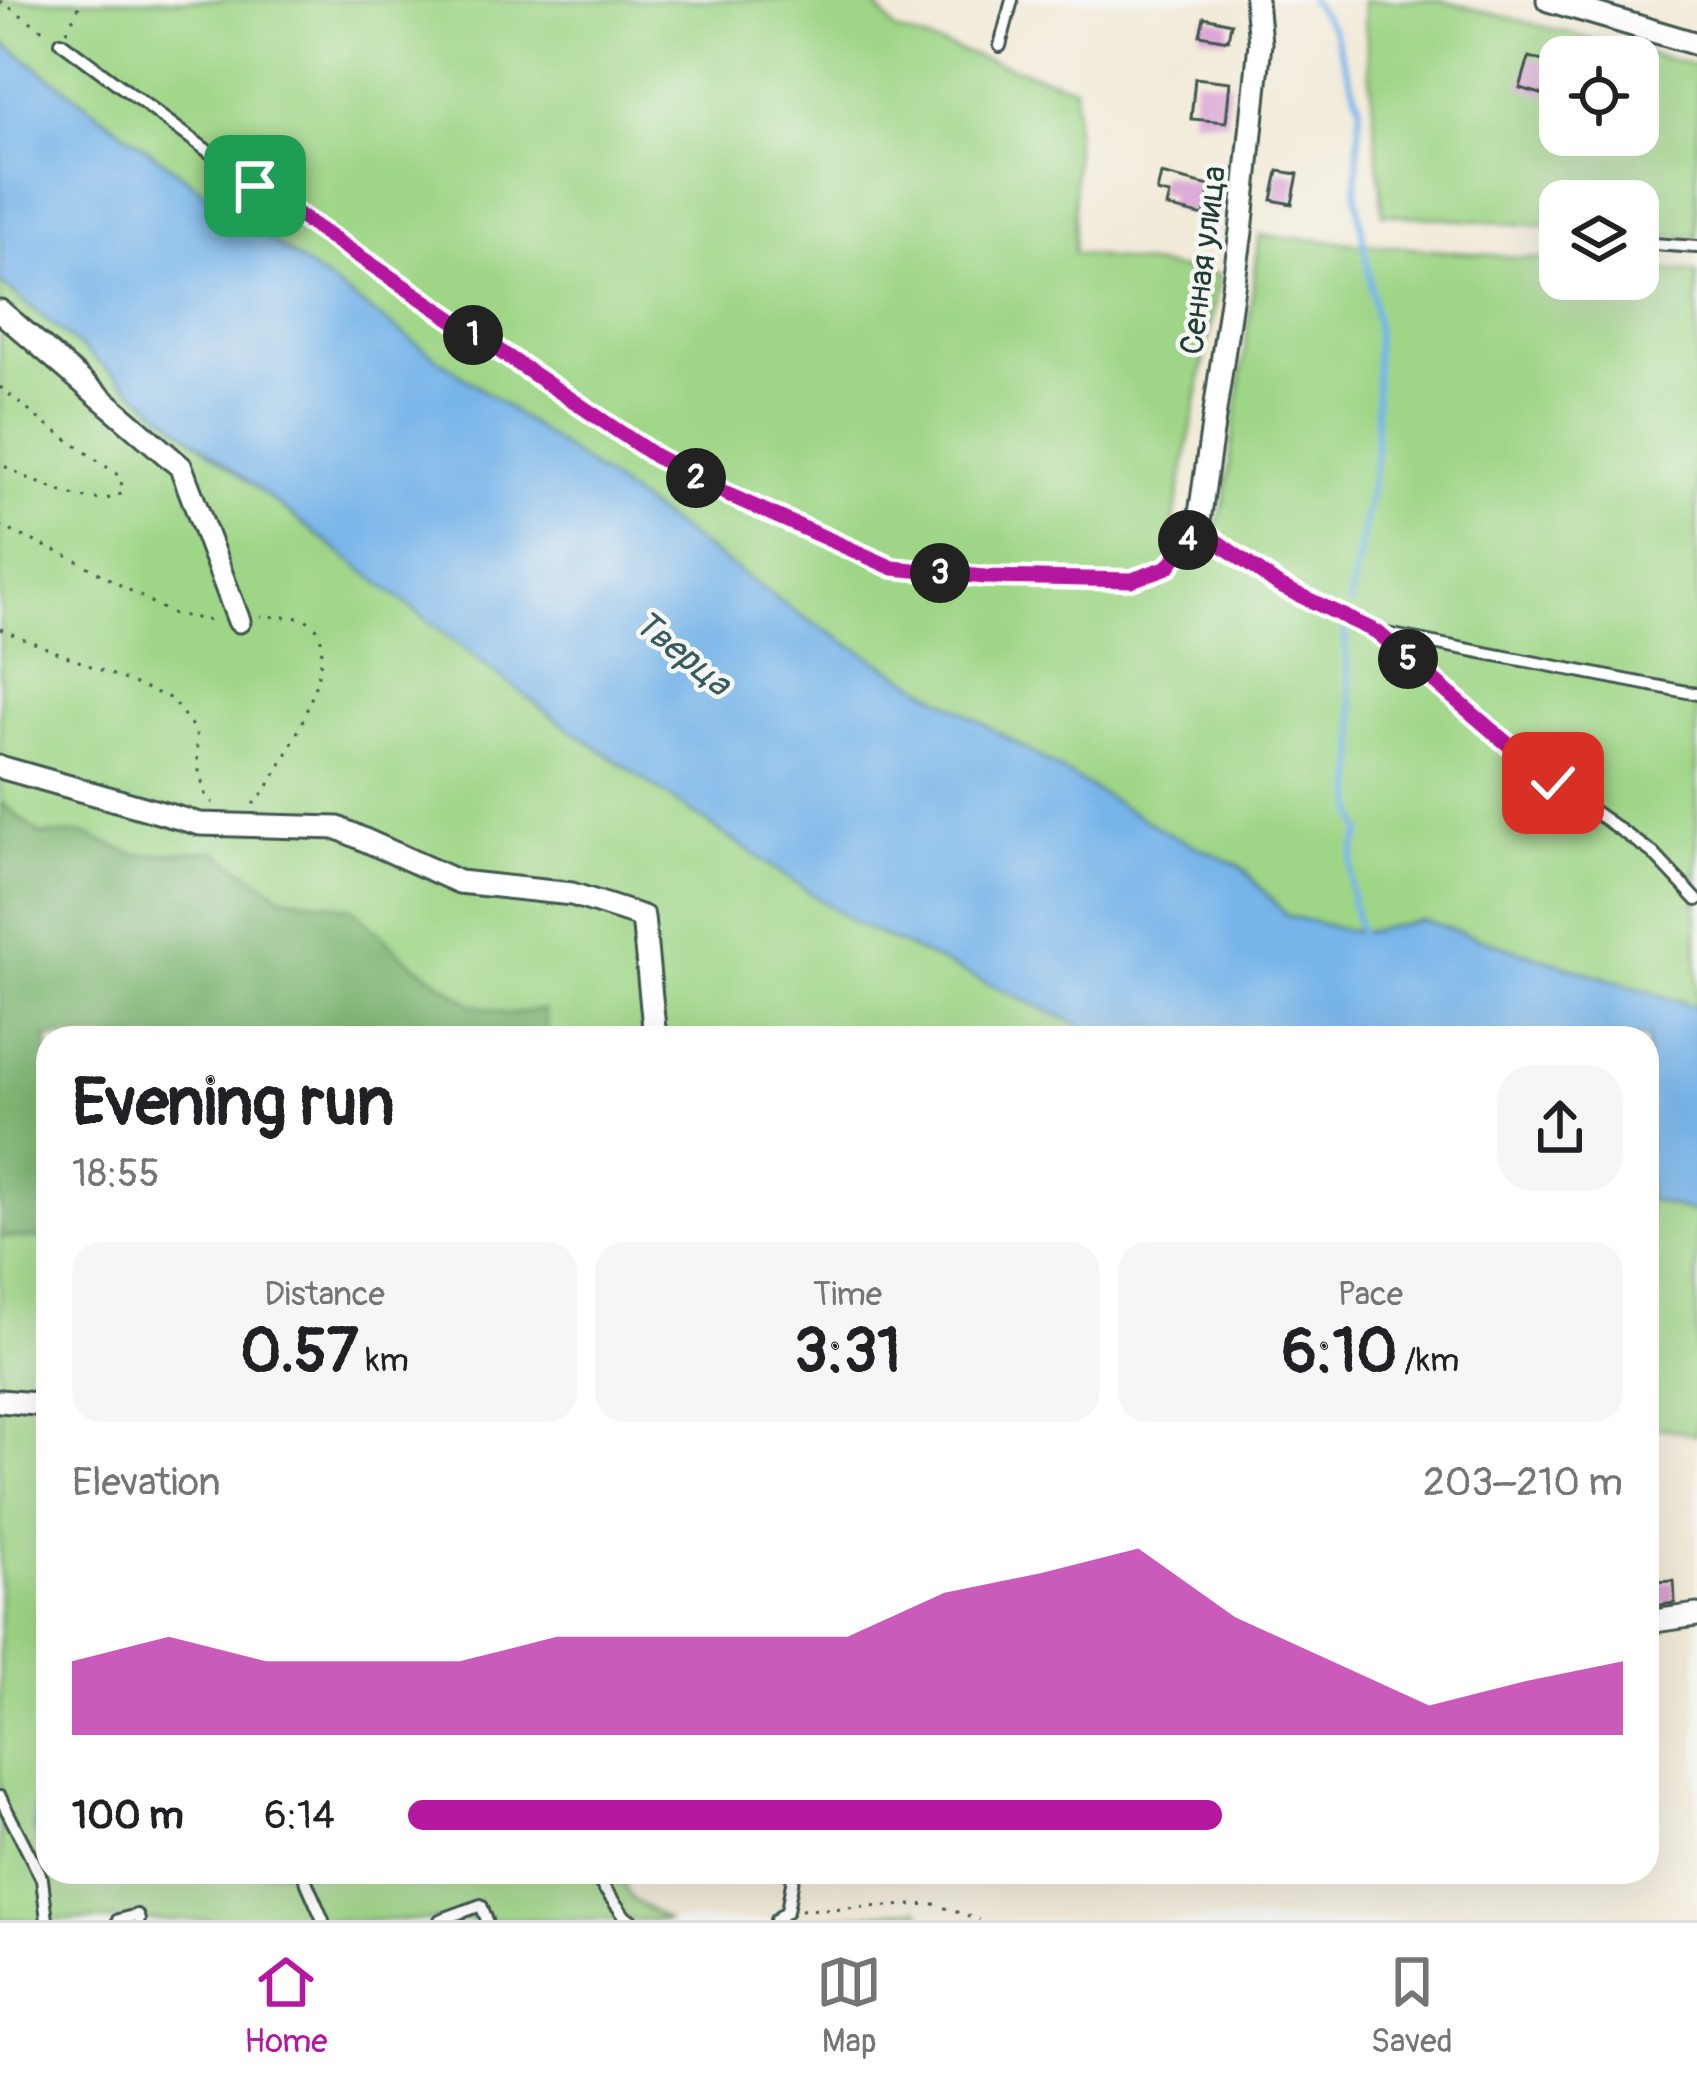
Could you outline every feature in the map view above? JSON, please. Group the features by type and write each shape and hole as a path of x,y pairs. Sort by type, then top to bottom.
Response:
{"street":[{"name":"Сенная улица","path":"1198,528 1241,232 1260,43 1256,0"},
{"path":"1548,0 1697,44"},
{"path":"0,311 181,467 239,621"},
{"path":"0,767 200,824 338,828 459,882 572,894 644,917 654,1026"},
{"path":"0,1400 36,1404"},
{"path":"1659,1621 1697,1616"}],"lane":[{"path":"1000,46 1012,0"},
{"path":"61,42 255,186 655,456 729,495 893,568 985,577 1132,580 1168,567 1198,528 1278,585 1377,632 1697,694"},
{"path":"1659,244 1697,247"},
{"path":"1377,632 1553,783 1653,853 1697,900"},
{"path":"0,1797 36,1867"},
{"path":"43,1884 47,1920"},
{"path":"307,1884 323,1920"},
{"path":"601,1884 632,1920"},
{"path":"776,1920 787,1911 792,1884"},
{"path":"440,1920 481,1905 487,1920"},
{"path":"118,1920 137,1915 139,1920"}],"path":[{"path":"0,1 61,42 82,0"},
{"path":"0,387 122,477 122,493 110,501 93,500 28,479 0,464"},
{"path":"0,526 191,620 239,621 265,614 304,618 319,631 322,653 316,683 286,756 261,796 245,810"},
{"path":"0,629 172,699 196,732 198,767 207,799 218,806"},
{"path":"787,1911 934,1904 979,1920"}],"green space":[{"path":"0,0 871,0 896,31 1075,87 1074,253 1220,275 1167,557 1201,550 1215,532 1225,498 1260,235 1539,259 1539,300 1659,300 1659,270 1697,273 1697,1007 1422,920 1360,933 1287,916 1240,866 1167,833 797,613 241,219 0,40"},
{"path":"1363,0 1439,0 1580,36 1539,36 1539,156 1659,156 1659,56 1697,66 1697,238 1659,235 1659,180 1539,180 1539,225 1383,214"},
{"path":"0,282 211,453 557,720 853,922 1082,1026 253,1026 84,834 40,835 0,802"},
{"path":"0,802 41,835 84,834 136,855 215,851 282,896 352,908 404,957 471,1004 506,1014 544,1010 546,1026 36,1026 36,1238 0,1237"},
{"path":"1659,1202 1697,1213 1697,1435 1659,1427"},
{"path":"0,1237 36,1238 36,1884 624,1884 632,1899 666,1920 0,1920"},
{"path":"920,1909 921,1920 812,1920"}],"water":[{"name":"Тверца","path":"0,40 241,219 797,613 1167,833 1240,866 1287,916 1360,933 1422,920 1697,1007 1697,1213 1659,1202 1659,1026 1082,1026 853,922 557,720 211,453 0,282"}],"building":[{"path":"1204,17 1231,23 1228,40 1200,35"},
{"path":"1529,57 1539,60 1539,93 1520,88"},
{"path":"1195,78 1230,82 1226,122 1191,119"},
{"path":"1278,171 1298,174 1292,204 1272,200"},
{"path":"1161,174 1210,186 1204,216 1167,207 1170,195 1157,192"},
{"path":"1674,1581 1675,1603 1659,1605 1659,1582"}],"waterway":[{"path":"1311,0 1333,30 1360,106 1356,192 1376,322 1376,459 1350,604"},
{"path":"1345,628 1357,743 1356,809 1362,833 1353,856 1351,882 1360,933"}],"route":[{"path":"255,186 655,456 729,495 893,568 985,577 1132,580 1168,567 1198,528 1278,585 1377,632 1553,783"}]}
